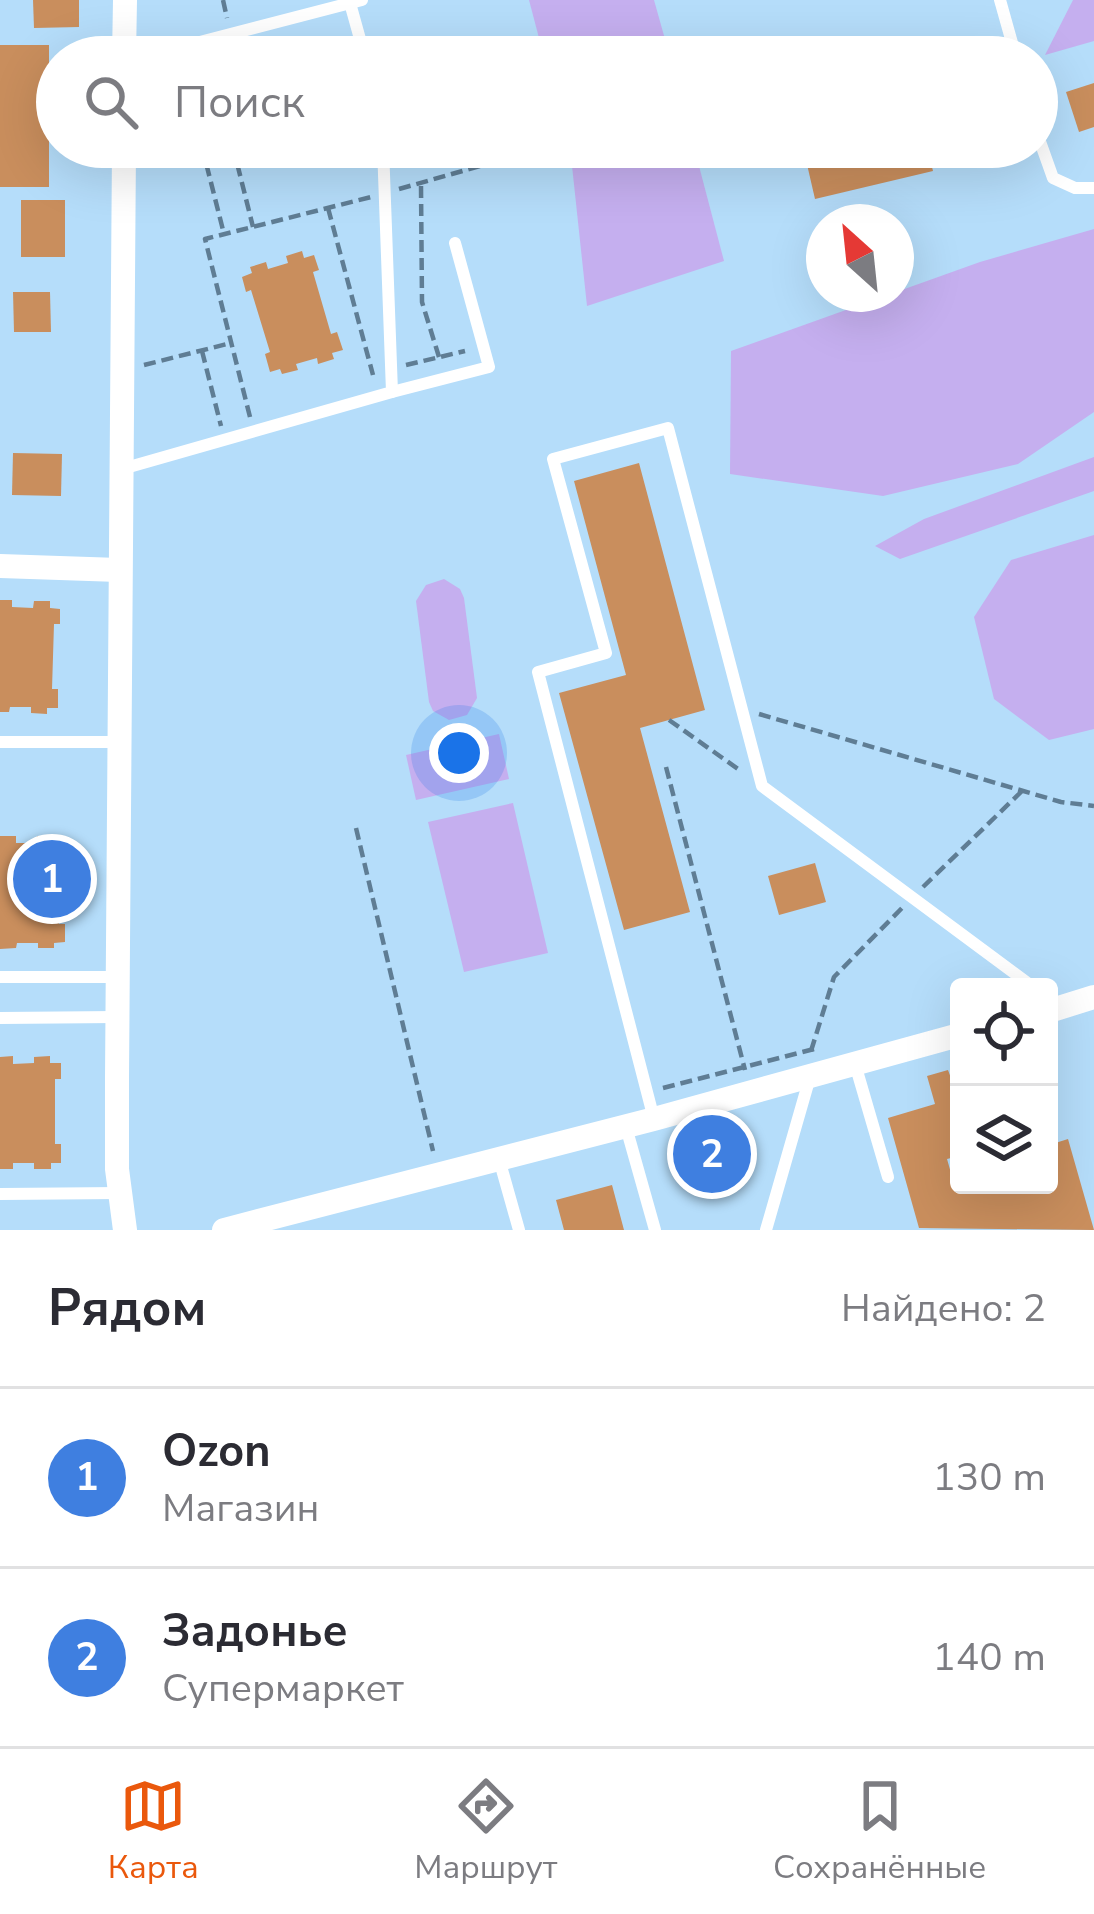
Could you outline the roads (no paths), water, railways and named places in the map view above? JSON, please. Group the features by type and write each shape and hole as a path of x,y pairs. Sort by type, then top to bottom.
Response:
{"street":[{"path":"124,36 125,0"},
{"path":"124,168 117,1017 120,1193 125,1230"},
{"path":"0,566 119,570"},
{"path":"1058,1006 1094,998"},
{"path":"224,1230 291,1221 439,1174 950,1038"}],"lane":[{"path":"1000,0 1010,36"},
{"path":"224,36 356,2 362,36"},
{"path":"384,168 392,392"},
{"path":"1049,168 1053,178 1075,188 1094,188"},
{"path":"121,469 489,367 455,243"},
{"path":"655,1120 538,672 606,653 553,459 668,428 762,786 1022,978"},
{"path":"0,742 118,742"},
{"path":"0,977 117,977"},
{"path":"0,1018 117,1017"},
{"path":"855,1064 888,1177"},
{"path":"766,1230 810,1077"},
{"path":"626,1126 656,1230"},
{"path":"500,1159 519,1230"},
{"path":"0,1194 120,1193"}],"place":[{"name":"Ozon","path":"52,879"},
{"name":"Задонье","path":"712,1154"}]}
